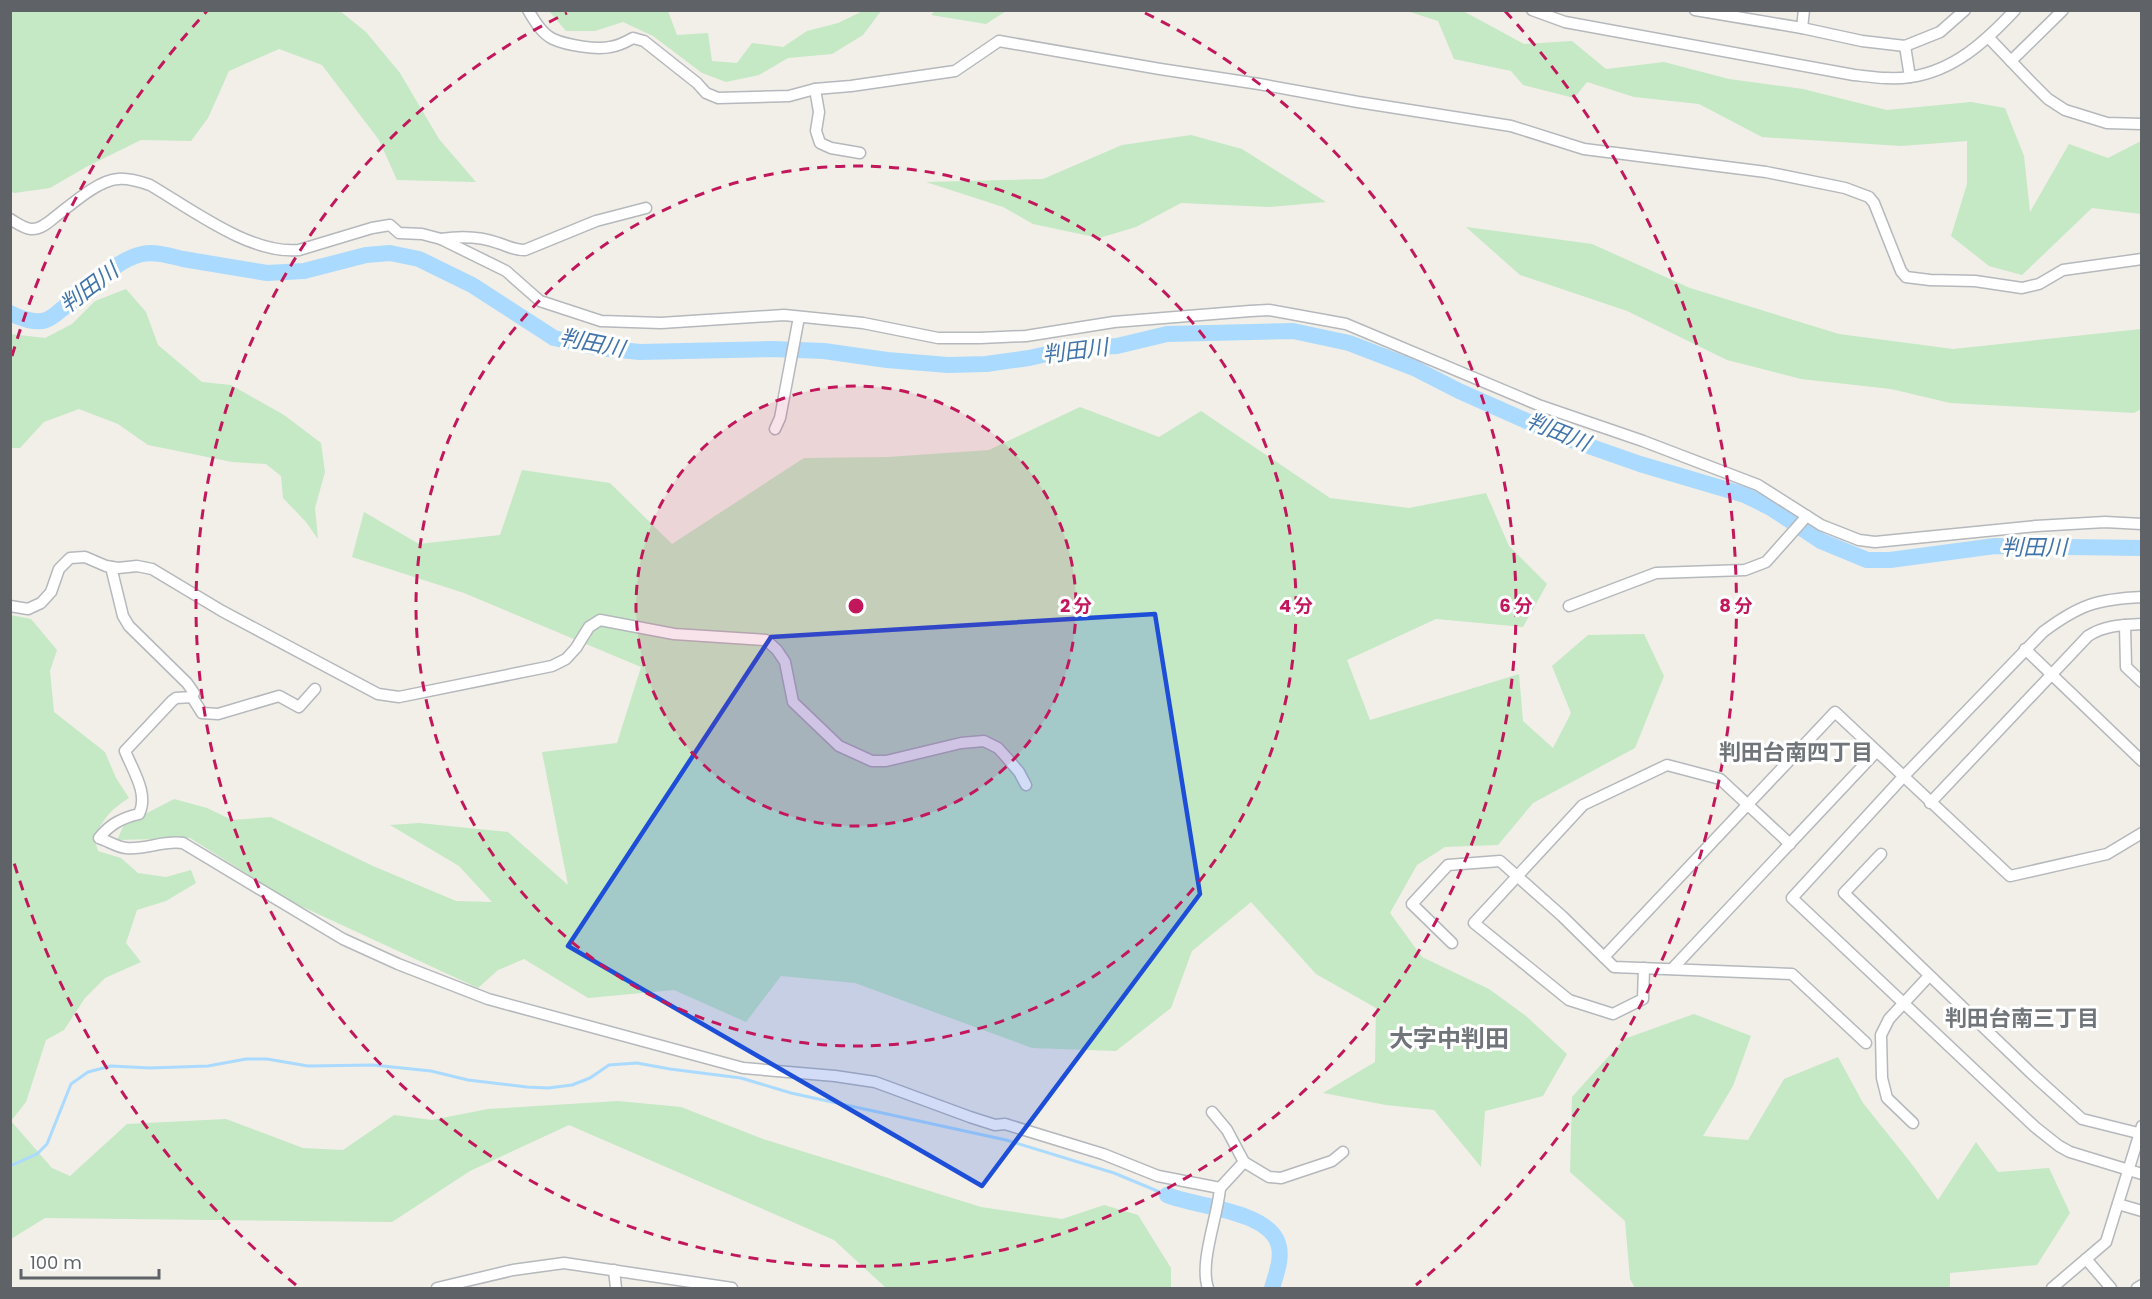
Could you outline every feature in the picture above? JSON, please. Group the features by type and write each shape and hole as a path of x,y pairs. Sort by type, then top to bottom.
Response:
{"street":[{"path":"528,10 552,39 599,49 613,47 633,38 644,41 697,83 706,93 718,98 789,96 815,89 947,73 999,41 1511,126 1584,149 1766,172 1845,188 1869,197 1874,203 1901,271 1906,277 1975,281 2022,288 2039,284 2063,270 2142,259"},
{"path":"1532,10 1564,22 1854,75 1885,78 1910,77 1948,65 1977,48 2015,10"},
{"path":"1695,10 1802,28 1844,38 1905,46 1940,32 1965,10"},
{"path":"1802,28 1804,10"},
{"path":"2011,61 2063,10"},
{"path":"1989,38 2048,99 2065,110 2107,123 2142,124"},
{"path":"1905,46 1910,77"},
{"path":"815,89 819,112 816,131 820,143 831,148 860,153"},
{"path":"10,219 21,226 33,229 45,225 81,197 104,183 118,178 150,185 236,236 260,246 289,251 299,250 372,228 390,225 399,233 422,234 441,239 507,271 540,301 601,321 661,323 774,316 799,317 863,323 938,338 980,338 1026,336 1124,321 1269,310 1346,324 1377,335 1541,406 1644,441 1758,485 1805,519 1859,540 1875,542 2036,526 2105,522 2142,524"},
{"path":"441,239 459,236 482,238 512,250 525,250 596,221 646,208"},
{"path":"775,429 780,418 799,317"},
{"path":"1569,606 1656,573 1745,570 1757,566 1766,562 1805,519"},
{"path":"10,606 28,609 41,603 51,592 59,569 70,558 84,557 111,567 137,566 152,569 164,574 222,611 378,694 399,697 552,666 566,659 589,627 600,620 674,633 766,640 785,662 793,702 839,746 872,761 886,761 961,743 984,741 1003,753 1019,772 1026,785"},
{"path":"111,567 123,615 129,626 187,682 194,693 192,697 202,713 218,714 279,696 299,707 315,689"},
{"path":"2142,597 2093,602 2066,615 2043,632 1903,777 1792,898 2059,1146 2082,1157 2142,1174"},
{"path":"1930,803 2088,636 2112,625 2142,624"},
{"path":"2125,625 2126,667 2142,681"},
{"path":"2025,649 2142,761"},
{"path":"192,697 176,698 172,701 125,751 143,795 144,804 139,814 113,824 99,838 124,848 138,848 161,842 183,843 343,939 398,964 488,999 742,1068 836,1076 875,1082 970,1117 995,1125 1005,1124 1052,1138 1102,1154 1158,1176 1220,1188"},
{"path":"1604,957 1835,712 2010,876 2107,854 2142,833"},
{"path":"1672,969 1876,752"},
{"path":"1644,968 1643,999 1613,1014 1569,1000 1474,923 1583,805 1667,765 1720,779 1790,844"},
{"path":"1881,854 1844,893 2082,1119 2141,1131 2106,1242 2052,1288"},
{"path":"1452,944 1412,903 1448,865 1500,861 1614,967 1792,974 1866,1043"},
{"path":"1913,1123 1887,1098 1882,1078 1881,1035 1889,1019 1929,976"},
{"path":"1212,1112 1227,1130 1244,1162 1269,1177 1281,1178 1332,1161 1343,1152"},
{"path":"1208,1288 1206,1275 1208,1256 1220,1188 1244,1162"},
{"path":"2118,1204 2142,1211"},
{"path":"2086,1259 2111,1288"},
{"path":"437,1288 513,1270 564,1263 732,1288"},
{"path":"614,1270 616,1288"},
{"path":"2138,1288 2142,1285"}],"highlighted area":[{"path":"1155,614 1200,894 982,1186 568,946 771,637"}],"green space":[{"path":"11,10 340,11 366,32 400,73 439,139 476,182 397,180 379,140 322,65 279,49 229,71 208,118 191,141 141,140 50,188 14,193 10,191"},
{"path":"549,11 668,11 677,35 708,33 712,61 737,63 752,43 783,47 807,31 838,23 863,11 881,11 863,35 832,54 788,58 759,75 726,82 702,73 653,36 623,22 595,31 566,31"},
{"path":"935,11 1006,11 986,24 931,15"},
{"path":"1407,11 1463,11 1524,44 1572,41 1606,69 1664,62 1729,79 1803,89 1887,110 1971,102 2005,108 2024,156 2030,212 2069,144 2108,158 2141,141 2141,214 2092,208 2022,275 1989,266 1951,236 1967,184 1967,141 1901,146 1762,137 1699,104 1634,97 1587,82 1574,98 1523,85 1511,71 1454,59 1438,21"},
{"path":"1191,135 1242,149 1326,202 1269,207 1181,203 1136,227 1099,238 1033,224 1003,207 926,182 1043,179 1122,145"},
{"path":"1466,227 1592,244 1690,288 1839,334 1953,349 2141,329 2141,409 2134,413 1950,403 1891,389 1801,379 1727,360 1627,311 1520,275"},
{"path":"126,289 146,312 158,345 202,382 231,385 284,415 321,443 325,472 315,508 318,539 306,522 283,498 281,476 266,464 232,462 148,445 118,424 79,409 44,422 20,448 11,448 11,334 45,338 72,324 95,301"},
{"path":"1080,407 1159,437 1201,411 1330,498 1409,508 1486,493 1509,546 1547,584 1523,627 1436,619 1347,660 1370,720 1519,674 1523,721 1553,748 1571,713 1552,666 1588,635 1644,634 1664,676 1635,748 1533,803 1498,845 1445,847 1417,865 1390,913 1422,957 1489,989 1526,1016 1567,1054 1543,1096 1485,1111 1481,1167 1434,1110 1386,1105 1323,1093 1375,1062 1376,1008 1316,974 1251,902 1192,951 1171,1008 1116,1051 1032,1048 855,983 781,976 746,1022 674,990 588,998 524,959 498,970 478,988 292,902 190,838 117,840 124,825 174,799 207,808 232,820 271,817 373,866 456,901 492,902 459,866 390,825 419,823 508,832 568,885 542,752 617,743 641,667 464,593 352,557 364,512 419,544 500,535 522,470 610,483 672,544 804,458 888,457 989,450"},
{"path":"11,615 31,619 57,650 50,671 54,712 105,752 116,778 129,798 117,806 101,825 94,838 98,851 121,858 138,873 166,877 191,870 196,883 166,901 137,910 126,943 141,962 105,978 85,998 64,1030 46,1040 26,1102 11,1121"},
{"path":"1694,1014 1751,1036 1733,1086 1703,1136 1748,1140 1784,1079 1838,1057 1863,1103 1938,1200 1976,1142 1998,1172 2049,1168 2070,1213 2037,1265 1950,1273 1950,1288 1635,1288 1630,1279 1625,1221 1570,1172 1572,1097 1624,1039"},
{"path":"618,1101 681,1107 763,1139 981,1207 1062,1219 1104,1205 1138,1215 1171,1268 1171,1288 886,1288 834,1240 569,1125 470,1171 392,1222 45,1218 11,1239 11,1121 52,1168 70,1176 127,1124 226,1119 303,1148 343,1150 394,1115 432,1120 488,1109"}],"waterway":[{"name":"判田川","path":"10,313 33,321 48,319 110,270 142,254 163,254 267,273 304,271 366,255 390,253 419,259 472,285 554,338 600,348 640,352 772,349 824,351 887,360 948,365 986,364 1069,349 1117,346 1167,334 1293,331 1349,343 1414,368 1459,391 1563,437 1640,464 1745,495 1771,508 1821,541 1867,560 1890,560 1995,546 2142,548"},
{"path":"10,1166 37,1154 47,1144 71,1084 88,1072 111,1066 150,1068 208,1066 246,1059 267,1059 308,1066 373,1065 431,1071 468,1080 548,1088 572,1085 590,1078 609,1065 637,1063 741,1078 791,1093 1006,1140 1114,1173 1167,1195"},
{"path":"1167,1195 1245,1216 1260,1223 1271,1232 1278,1243 1280,1254 1272,1288"}],"district":[{"name":"判田台南四丁目","path":"1796,752"},
{"name":"判田台南三丁目","path":"2022,1018"},
{"name":"大字中判田","path":"1449,1038"}]}
